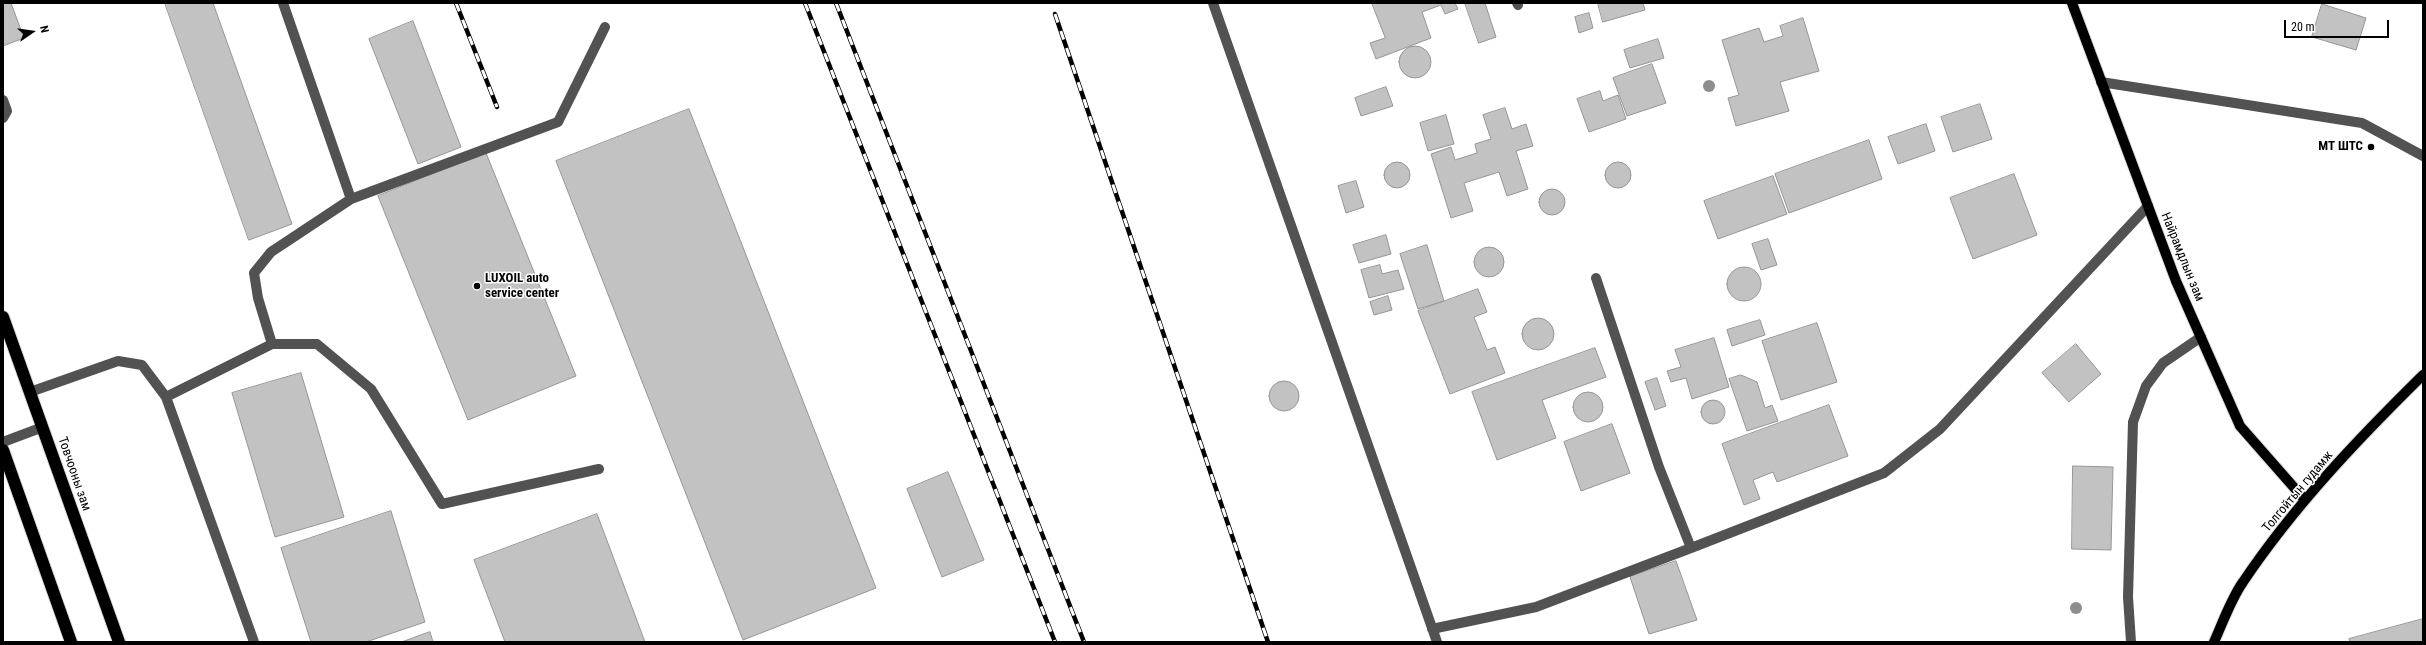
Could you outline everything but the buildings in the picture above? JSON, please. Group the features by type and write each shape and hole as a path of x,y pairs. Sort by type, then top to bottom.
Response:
{"highway":[{"name":"Товчооны зам","path":"3,317 119,642"},
{"path":"3,450 71,642"}],"main road":[{"name":"Найрамдлын зам","path":"2072,3 2148,206 2201,337 2240,426 2305,500"},
{"name":"Толгойтын гудамж","path":"2214,642 2242,583 2305,500 2386,412 2423,375"}],"street":[{"path":"283,3 351,199"},
{"path":"1213,3 1437,642"},
{"path":"272,344 258,298 254,273 271,252 351,199 558,122 605,27"},
{"path":"2101,82 2362,123 2423,156"},
{"path":"3,100 7,111 3,118"},
{"path":"1432,629 1536,607 1884,473 1940,429 2148,206"},
{"path":"1596,278 1659,467 1691,548"},
{"path":"2131,642 2128,597 2133,422 2146,386 2163,363 2201,337"},
{"path":"166,397 272,344 317,344 371,390 442,504 599,469"},
{"path":"30,392 118,361 142,365 166,397 254,642"},
{"path":"3,442 43,427"}],"railway":[{"path":"456,3 497,107"},
{"path":"805,3 1055,642"},
{"path":"836,3 1084,642"},
{"path":"1055,14 1268,642"}],"place":[{"name":"МТ ШТС","path":"2371,147"},
{"name":"LUXOIL auto service center","path":"477,286"}]}
